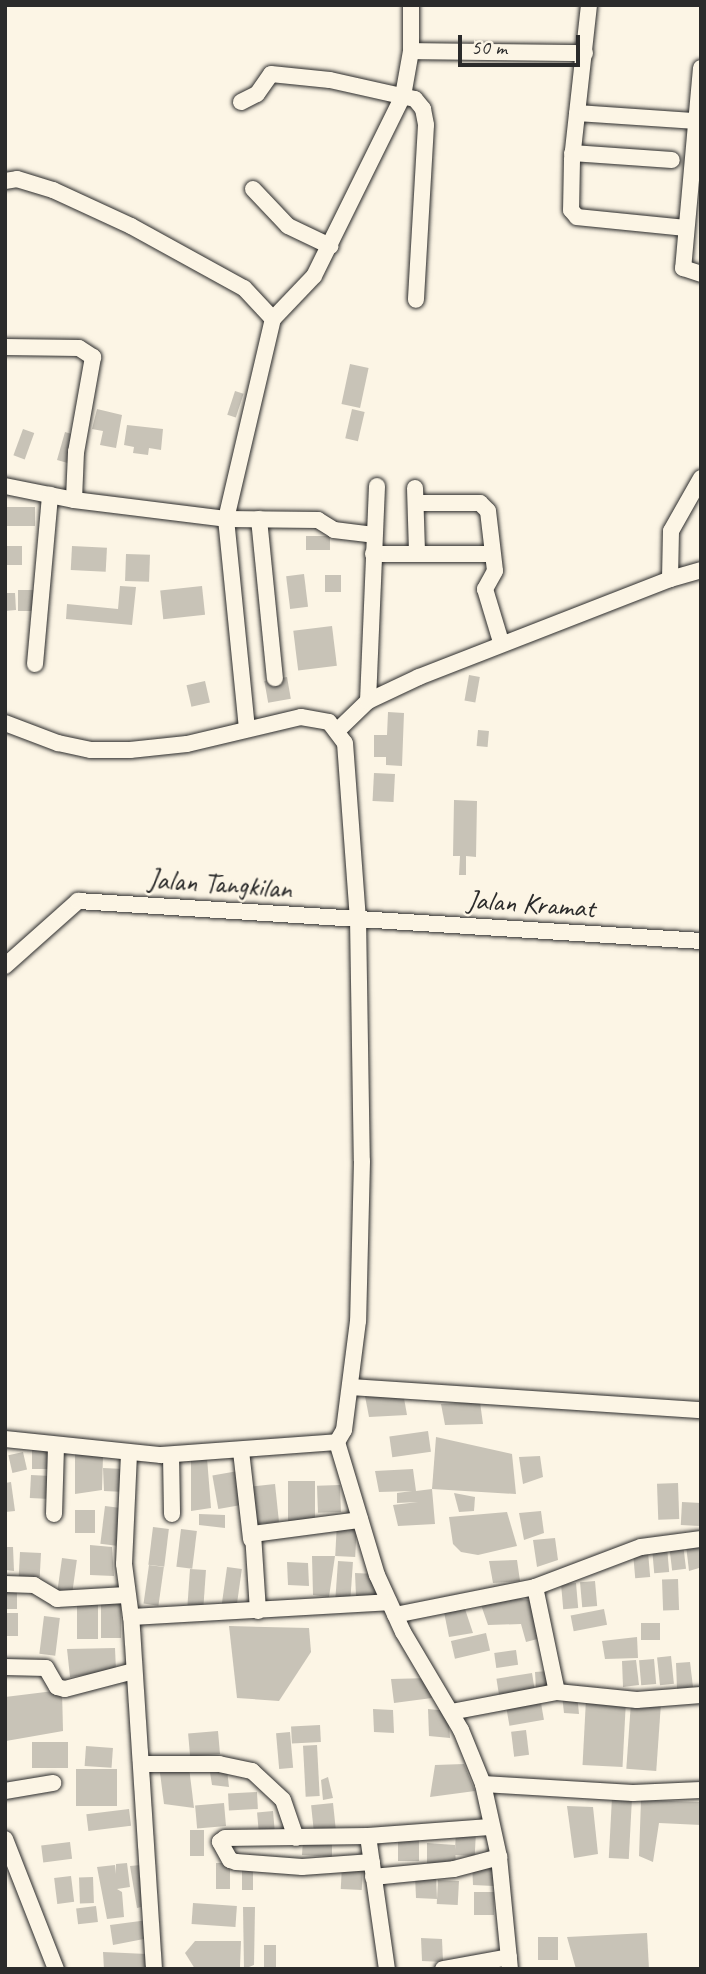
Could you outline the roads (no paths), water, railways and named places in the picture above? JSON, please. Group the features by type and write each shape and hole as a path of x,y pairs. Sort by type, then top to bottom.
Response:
{"street":[{"path":"247,729 226,519 273,319 314,276 403,96 411,51 411,5"},
{"path":"589,5 572,153 570,200 577,216 685,228"},
{"path":"411,51 585,53"},
{"path":"701,68 693,121 683,268 701,274"},
{"path":"241,102 257,94 271,74 330,80 415,99 423,109 426,125 416,300"},
{"path":"578,113 693,121"},
{"path":"572,153 672,160"},
{"path":"5,181 18,179 53,190 131,226 244,288 273,319"},
{"path":"253,189 288,226 330,246"},
{"path":"5,347 79,348 93,357 76,452 74,500"},
{"path":"670,579 671,531 701,478"},
{"path":"5,486 74,500 226,519 318,520 334,530 372,535"},
{"path":"368,701 372,535 377,486"},
{"path":"35,664 50,495"},
{"path":"417,553 416,495 484,505 495,571 485,589 501,642"},
{"path":"259,519 275,678"},
{"path":"373,554 492,554"},
{"path":"338,730 368,701 501,642 701,570"},
{"path":"5,723 21,732 91,750 176,745 301,717 329,722 338,730 349,757 358,919 362,1161 351,1387 344,1430 337,1442 360,1520 392,1609 451,1712 483,1784 490,1827 499,1857 509,1963 443,1969"},
{"name":"Jalan Tangkilan","path":"5,966 78,901 358,919"},
{"name":"Jalan Kramat","path":"358,919 701,941"},
{"path":"351,1387 701,1410"},
{"path":"5,1439 128,1454 171,1455 337,1442"},
{"path":"54,1514 56,1445"},
{"path":"241,1451 258,1611"},
{"path":"128,1454 126,1595 131,1617 154,1969"},
{"path":"171,1455 172,1514"},
{"path":"251,1539 262,1530 360,1520"},
{"path":"131,1617 258,1611 392,1609 535,1587 641,1547 701,1539"},
{"path":"5,1584 34,1586 57,1599 126,1595"},
{"path":"535,1587 557,1692"},
{"path":"5,1667 46,1668 57,1687 65,1689 135,1671"},
{"path":"451,1712 557,1692 637,1700 701,1695"},
{"path":"142,1764 219,1764 252,1771 283,1800 292,1816 296,1838"},
{"path":"5,1791 53,1783"},
{"path":"483,1784 634,1793 701,1790"},
{"path":"490,1827 368,1836 225,1838 220,1843 230,1860 236,1863 302,1867 454,1869 499,1857"},
{"path":"368,1836 387,1969"},
{"path":"5,1839 56,1969"}]}
